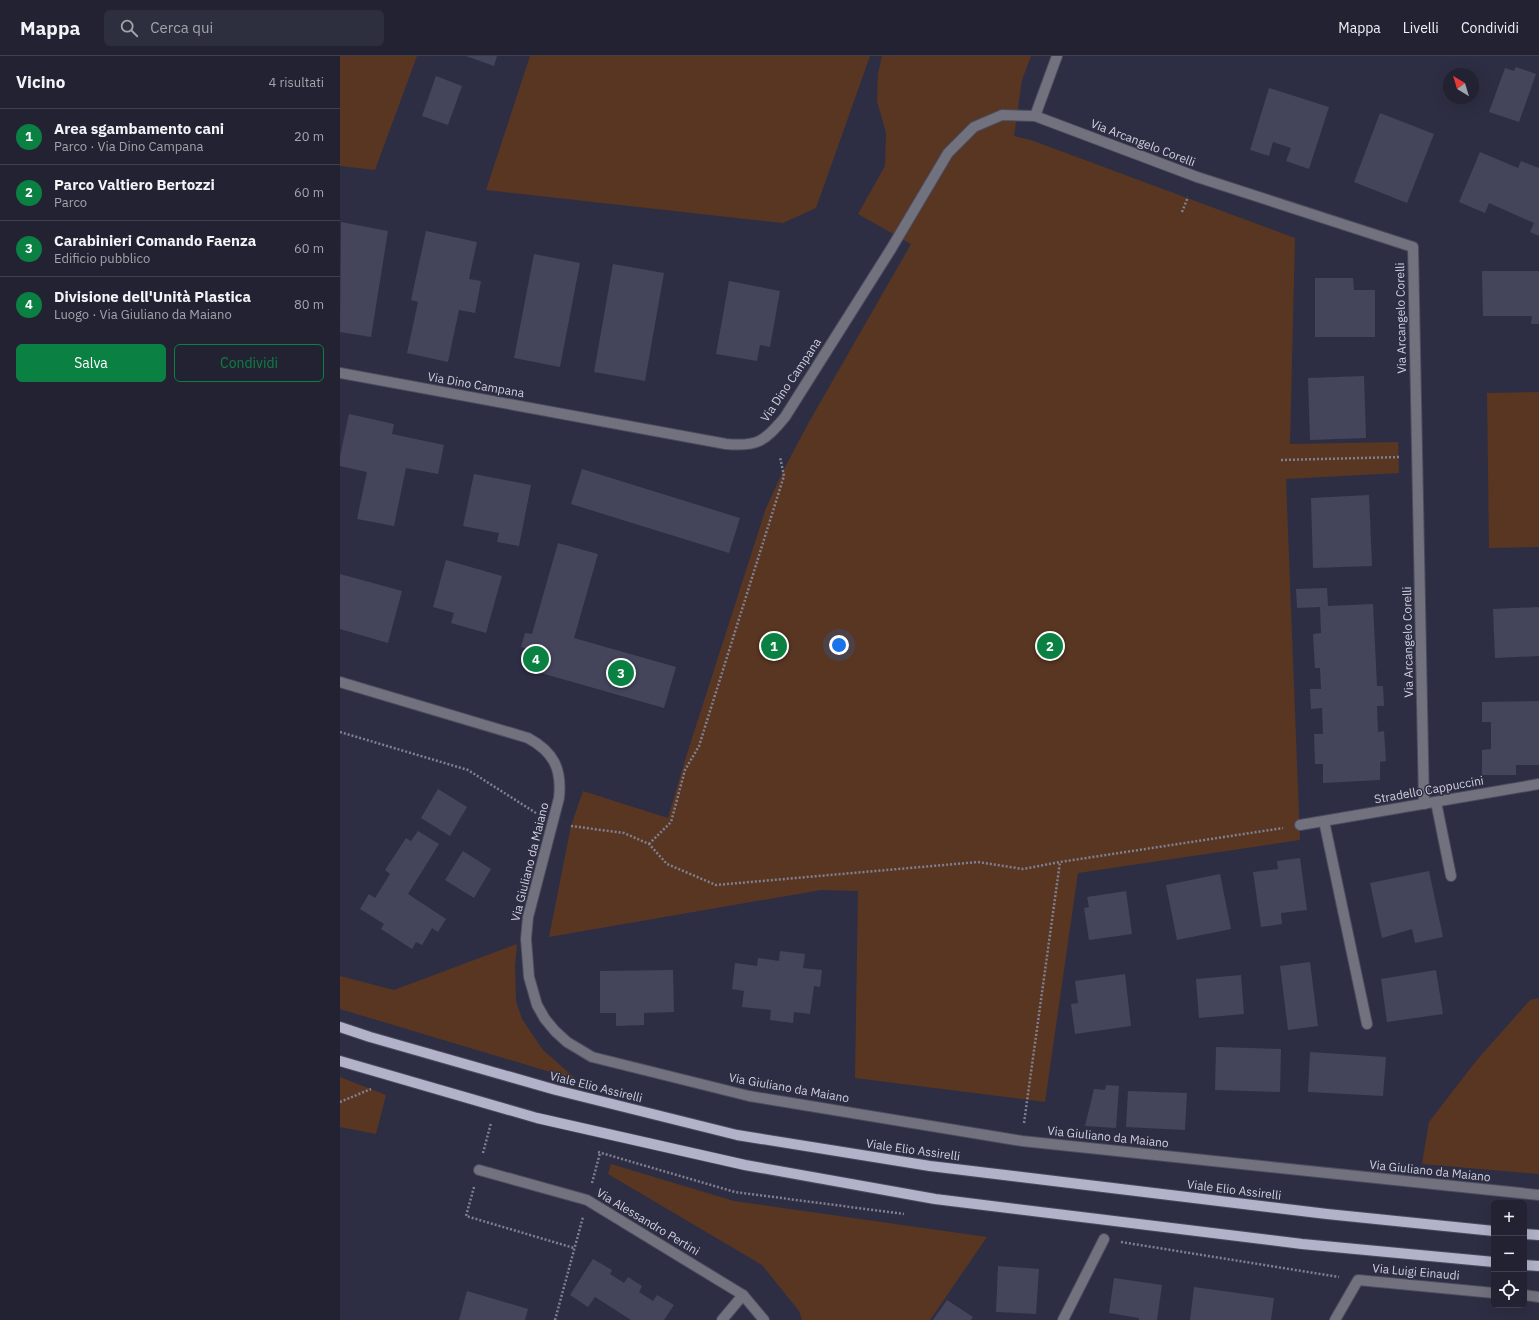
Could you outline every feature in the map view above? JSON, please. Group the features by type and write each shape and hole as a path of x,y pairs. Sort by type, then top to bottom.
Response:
{"main road":[{"name":"Viale Elio Assirelli","path":"340,1027 556,1090 736,1135 930,1166 1327,1214 1491,1231"},
{"path":"340,1061 537,1118 745,1164 935,1199 1302,1244 1491,1262"},
{"path":"1527,1234 1539,1235"},
{"path":"1527,1265 1539,1266"}],"street":[{"path":"1035,116 1057,56"},
{"name":"Via Dino Campana","path":"340,373 726,444 742,446 759,442 773,432 785,417 891,249 948,153 974,127 1002,115 1035,116"},
{"name":"Via Arcangelo Corelli","path":"1035,116 1197,177 1413,247 1424,804"},
{"name":"Via Giuliano da Maiano","path":"340,682 528,738 541,745 549,753 554,762 560,784 559,798 528,917 526,939 529,977 537,1005 545,1019 567,1042 592,1057 749,1096 1022,1141 1539,1195"},
{"name":"Stradello Cappuccini","path":"1300,825 1539,784"},
{"path":"1436,802 1451,876"},
{"path":"1324,821 1367,1024"},
{"name":"Via Alessandro Pertini","path":"479,1170 587,1200 743,1295 764,1320"},
{"path":"1063,1320 1104,1240"},
{"name":"Via Luigi Einaudi","path":"1335,1320 1358,1280 1491,1293"},
{"path":"722,1320 743,1295"},
{"path":"1527,1295 1539,1297"}],"path":[{"path":"1182,212 1188,197"},
{"path":"1281,460 1417,456"},
{"path":"649,844 671,822 685,770 699,746 784,476 780,457"},
{"path":"340,732 468,770 536,814"},
{"path":"571,826 624,833 649,844 668,864 716,885 978,862 1023,869 1300,825"},
{"path":"1023,1127 1060,862"},
{"path":"340,1102 374,1087"},
{"path":"491,1122 466,1216 574,1248"},
{"path":"587,1200 600,1153"},
{"path":"554,1320 583,1215"}],"shaded area":[{"path":"340,56 417,56 375,170 340,166"},
{"path":"530,56 870,56 816,208 783,223 486,190"},
{"path":"882,56 1031,56 1022,80 1014,136 1031,140 1295,238 1290,444 1398,442 1399,473 1286,479 1300,840 1078,873 1045,1102 855,1078 858,891 821,890 549,937 571,826 583,791 668,818 686,757 766,508 783,471 809,422 911,244 858,214 885,166 886,133 877,101 878,74"},
{"path":"1539,392 1539,547 1489,548 1487,393"},
{"path":"517,944 515,966 516,1001 522,1019 543,1050 577,1080 340,1009 340,976 394,990"},
{"path":"1539,998 1539,1174 1422,1164 1429,1122 1476,1061 1530,1000"},
{"path":"340,1077 386,1095 376,1134 340,1127"},
{"path":"611,1164 734,1201 987,1237 930,1320 802,1320 799,1311 762,1265 608,1174"}],"building":[{"path":"466,56 497,56 494,66"},
{"path":"1516,67 1536,74 1519,122 1489,112 1505,68 1514,71"},
{"path":"436,76 462,86 448,125 422,116"},
{"path":"1269,88 1329,107 1309,169 1286,161 1291,148 1273,142 1269,156 1250,150"},
{"path":"1380,113 1434,134 1407,203 1354,182"},
{"path":"1480,152 1518,168 1521,161 1539,168 1539,236 1530,232 1534,223 1489,203 1485,213 1459,202"},
{"path":"341,222 388,231 371,337 340,332"},
{"path":"426,231 477,242 469,279 481,281 475,313 459,310 448,362 407,353 418,302 411,300"},
{"path":"534,254 580,263 560,367 514,358"},
{"path":"613,264 664,273 645,381 594,372"},
{"path":"1482,271 1539,271 1539,324 1531,324 1532,316 1483,316"},
{"path":"1315,278 1353,278 1354,290 1375,290 1375,337 1315,337"},
{"path":"729,281 780,291 770,347 760,345 757,361 716,354"},
{"path":"1364,376 1366,438 1310,440 1308,378"},
{"path":"349,414 394,424 392,434 444,445 438,474 406,468 394,526 357,519 367,472 340,466 340,456"},
{"path":"582,469 740,518 729,553 571,504"},
{"path":"474,474 531,485 519,546 497,542 499,533 463,526"},
{"path":"1369,495 1372,566 1313,568 1311,498"},
{"path":"558,543 598,554 574,638 676,667 664,708 541,673 546,654 521,647 525,633 532,634"},
{"path":"446,560 502,576 486,633 451,623 454,613 433,607"},
{"path":"340,574 402,591 388,643 340,629"},
{"path":"1327,588 1328,606 1373,604 1377,686 1383,686 1384,706 1377,706 1378,732 1384,731 1386,761 1380,762 1380,780 1323,783 1323,764 1315,764 1314,734 1323,734 1322,708 1311,709 1310,689 1321,689 1320,668 1315,668 1313,634 1321,633 1320,607 1297,608 1296,589"},
{"path":"1539,607 1539,656 1495,658 1493,609"},
{"path":"1539,701 1539,765 1516,765 1516,775 1482,775 1482,750 1491,749 1491,722 1482,722 1482,702"},
{"path":"438,789 467,807 450,836 421,818"},
{"path":"418,831 439,844 408,894 446,919 438,932 432,928 422,945 416,942 412,949 381,929 384,924 360,909 369,894 375,898 390,874 385,870 406,838 411,841"},
{"path":"463,851 491,869 474,898 445,880"},
{"path":"1300,858 1307,910 1281,913 1282,924 1261,927 1253,872 1278,869 1277,861"},
{"path":"1429,871 1443,937 1415,943 1412,929 1382,938 1370,883"},
{"path":"1220,874 1231,929 1177,940 1166,885"},
{"path":"1126,891 1132,934 1089,940 1084,908 1089,907 1087,897"},
{"path":"780,951 805,954 803,968 822,970 820,987 814,986 810,1014 794,1012 793,1023 770,1020 771,1010 742,1007 744,991 732,989 735,963 757,966 758,958 779,961"},
{"path":"1310,962 1318,1026 1288,1030 1280,966"},
{"path":"673,970 674,1012 644,1013 644,1025 616,1026 616,1013 600,1013 600,971"},
{"path":"1436,970 1443,1014 1387,1022 1381,979"},
{"path":"1125,974 1131,1026 1075,1034 1071,1004 1078,1003 1075,981"},
{"path":"1241,975 1244,1014 1199,1018 1196,979"},
{"path":"1216,1047 1281,1049 1280,1092 1215,1090"},
{"path":"1310,1052 1386,1057 1383,1096 1308,1092"},
{"path":"1106,1085 1119,1086 1116,1128 1085,1126 1094,1089 1105,1090"},
{"path":"1128,1091 1187,1093 1185,1130 1126,1127"},
{"path":"593,1259 612,1270 610,1274 624,1283 628,1277 642,1286 639,1292 653,1301 657,1295 674,1305 664,1320 631,1320 595,1297 588,1307 570,1295"},
{"path":"998,1266 1039,1269 1036,1314 996,1312"},
{"path":"1114,1278 1162,1285 1157,1320 1139,1320 1139,1318 1109,1313"},
{"path":"1194,1287 1274,1298 1271,1320 1190,1320"},
{"path":"467,1291 528,1309 525,1320 459,1320"},
{"path":"947,1300 973,1317 971,1320 933,1320"}],"place":[{"name":"Area sgambamento cani","path":"774,646"},
{"name":"Parco Valtiero Bertozzi","path":"1050,646"},
{"name":"Divisione dell'Unità Plastica","path":"536,659"},
{"name":"Carabinieri Comando Faenza","path":"621,673"}]}
